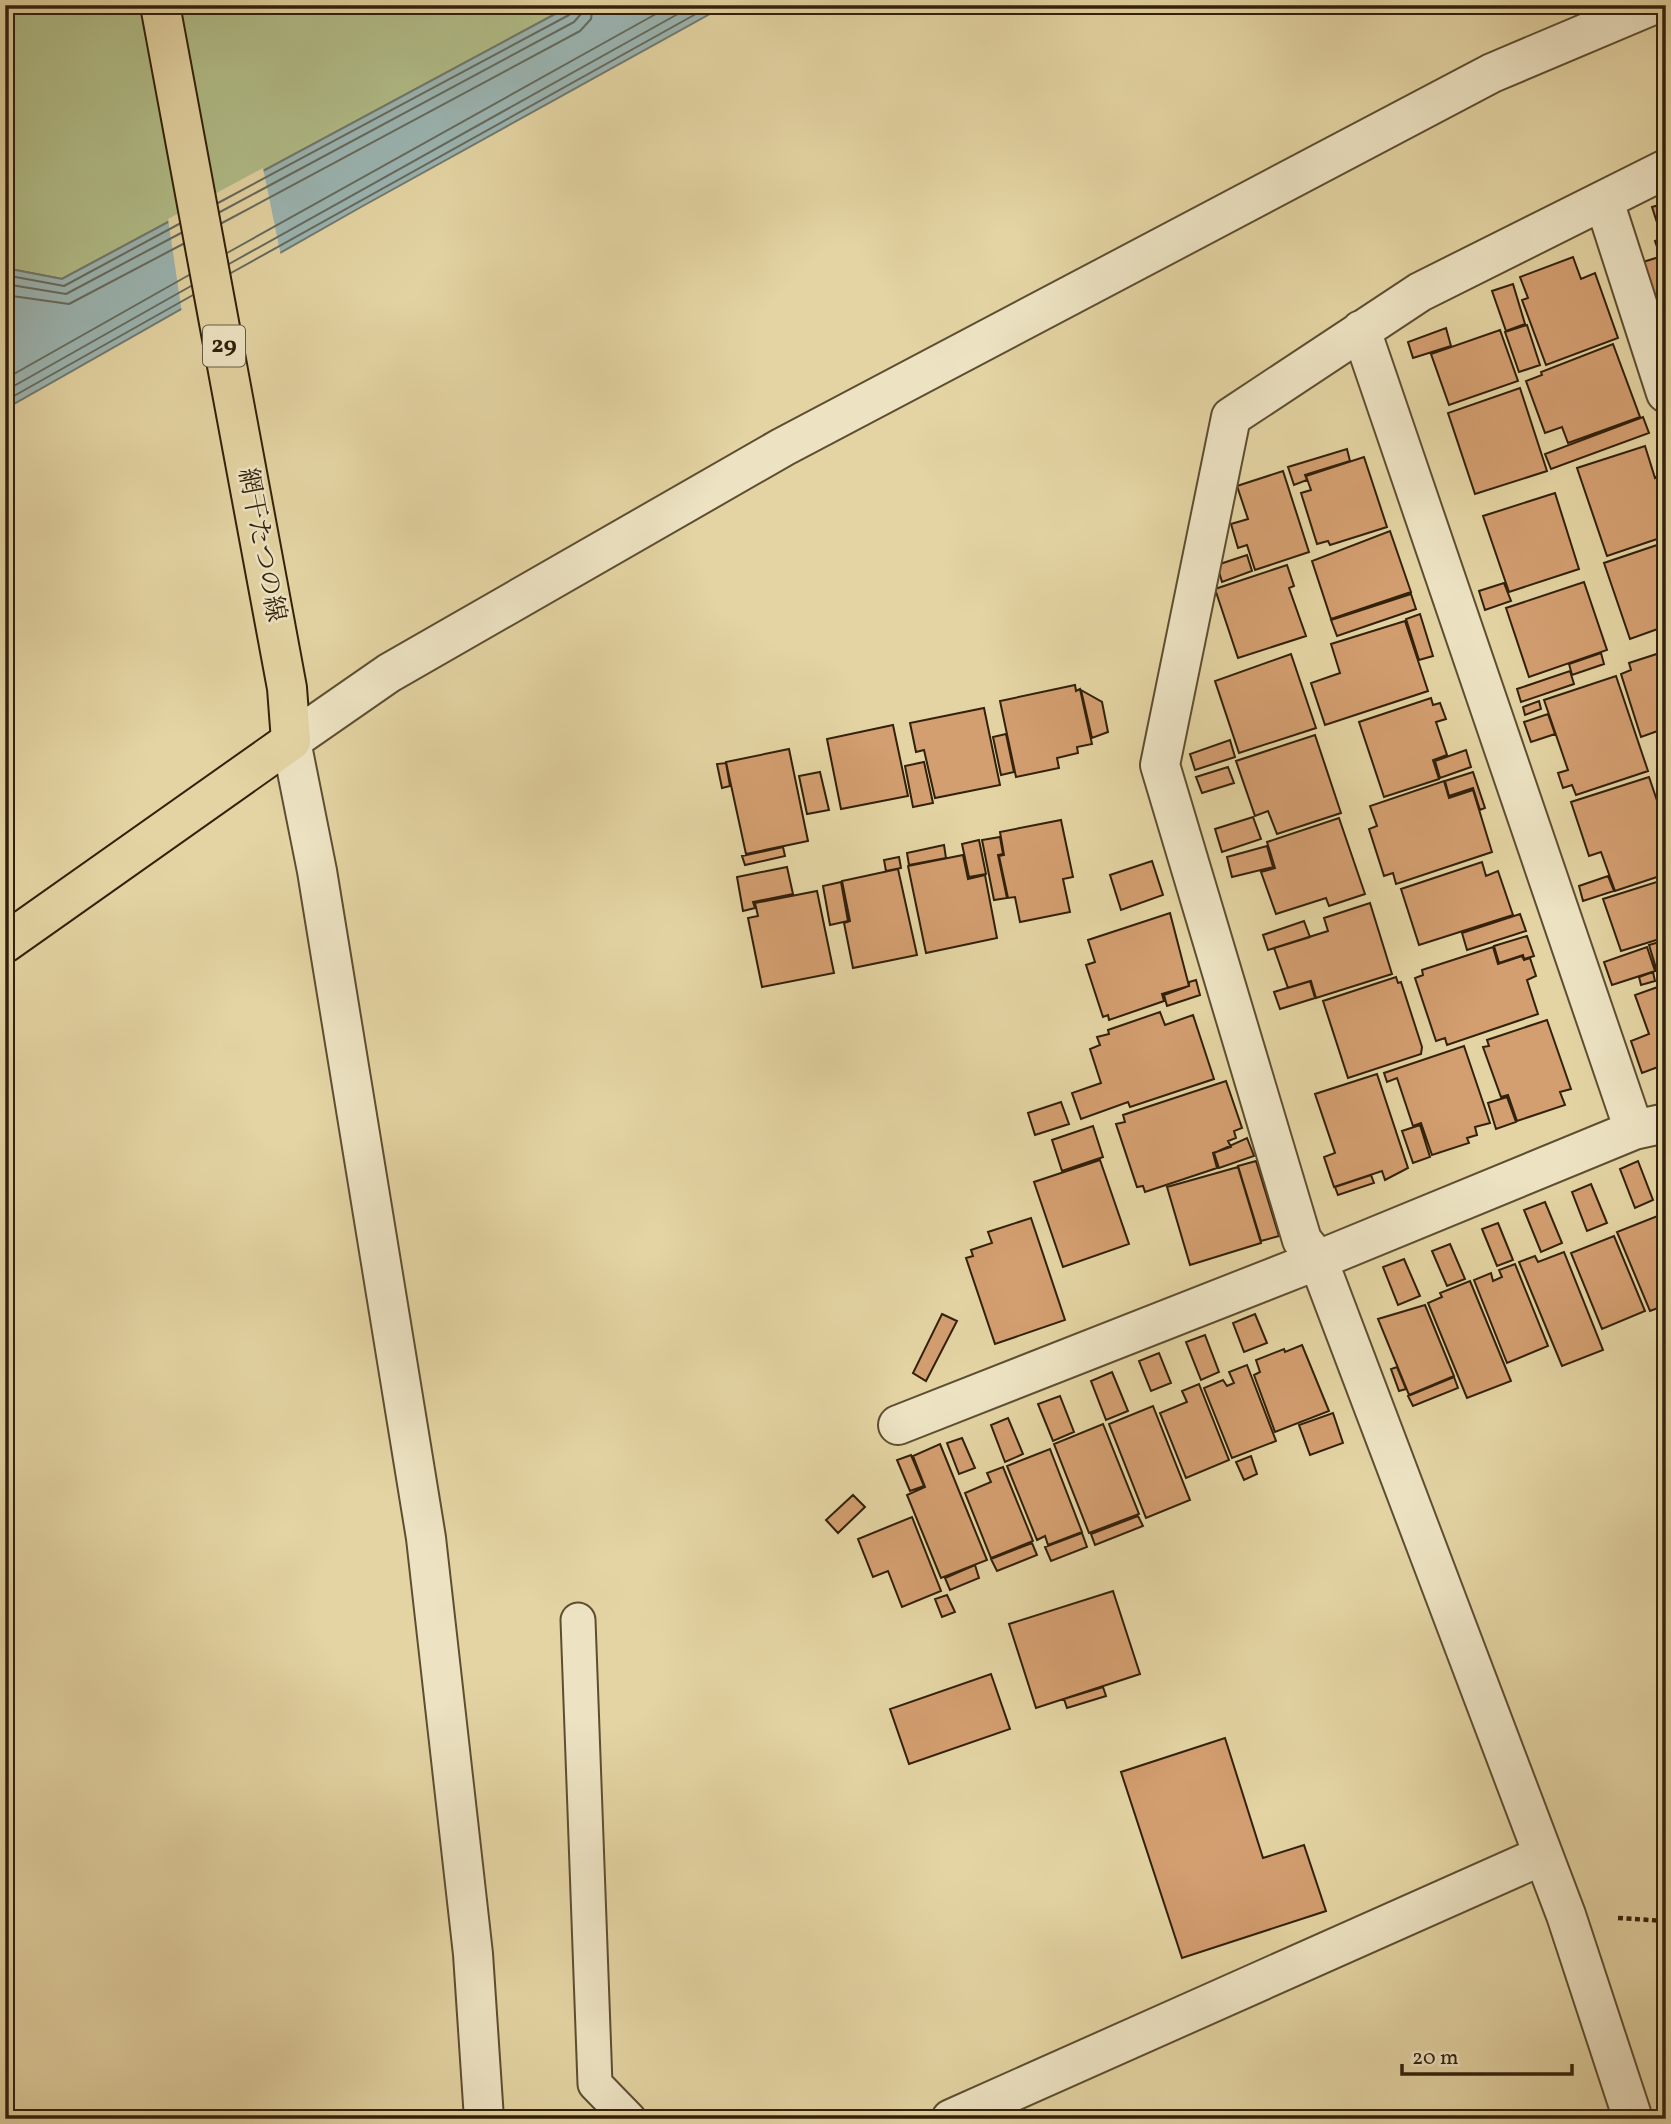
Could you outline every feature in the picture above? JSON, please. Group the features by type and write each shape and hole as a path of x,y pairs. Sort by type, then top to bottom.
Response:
{"main road":[{"name":"網干たつの線","path":"160,5 287,688 291,741"},
{"path":"5,943 291,741"}],"street":[{"path":"484,2119 473,1954 426,1538 317,871 291,741 389,673 783,447 1492,73 1653,5"},
{"path":"1633,2119 1566,1915 1541,1856 1318,1260 1302,1240 1160,765 1231,417 1420,292 1666,169"},
{"path":"1604,201 1666,393"},
{"path":"898,1425 1650,1126 1361,330"},
{"path":"951,2119 1541,1856"}],"lane":[{"path":"579,1620 595,2084 629,2119"}],"green space":[{"path":"5,5 572,5 62,279 5,268"}],"water":[{"path":"572,5 726,5 361,207 5,409 5,268 62,279"}],"pier":[{"path":"263,168 281,256 182,313 168,219"}],"building":[{"path":"1666,203 1666,273 1655,241 1662,238 1652,207"},
{"path":"1573,257 1581,279 1595,273 1618,338 1546,365 1522,300 1528,298 1520,277"},
{"path":"1659,257 1666,277 1666,298 1657,301 1643,262"},
{"path":"1513,284 1525,324 1506,331 1492,291"},
{"path":"1666,304 1666,320 1661,322 1655,308"},
{"path":"1527,325 1540,365 1519,372 1505,332"},
{"path":"1446,328 1451,346 1413,358 1408,342"},
{"path":"1500,330 1518,381 1449,405 1431,354"},
{"path":"1613,344 1640,417 1568,443 1562,427 1545,433 1526,381 1542,375 1541,372"},
{"path":"1520,388 1547,471 1475,494 1448,413"},
{"path":"1643,417 1649,433 1551,469 1545,454"},
{"path":"1645,446 1655,478 1661,475 1666,487 1666,496 1661,498 1666,510 1666,536 1607,556 1577,468"},
{"path":"1347,449 1350,461 1305,475 1307,480 1294,485 1288,467"},
{"path":"1364,457 1387,527 1330,545 1328,541 1317,544 1301,493 1311,490 1306,476"},
{"path":"1283,471 1309,552 1255,570 1247,545 1238,548 1231,524 1248,519 1237,486"},
{"path":"1555,493 1579,569 1509,592 1483,516"},
{"path":"1390,531 1411,592 1331,619 1312,561"},
{"path":"1666,542 1666,626 1630,639 1604,563"},
{"path":"1247,555 1252,571 1222,582 1217,565"},
{"path":"1287,565 1294,586 1289,588 1306,636 1238,658 1215,589"},
{"path":"1584,582 1607,650 1529,677 1506,608"},
{"path":"1504,583 1511,601 1485,610 1479,591"},
{"path":"1411,594 1416,609 1337,636 1331,620"},
{"path":"1420,614 1433,656 1419,660 1406,619"},
{"path":"1405,621 1428,691 1325,725 1311,683 1340,673 1331,644"},
{"path":"1666,651 1666,728 1641,737 1621,674 1631,670 1629,663"},
{"path":"1601,653 1604,664 1572,675 1569,664"},
{"path":"1291,654 1316,728 1239,753 1215,681"},
{"path":"1570,671 1574,684 1521,702 1517,689"},
{"path":"1616,676 1648,771 1576,795 1572,785 1563,788 1558,773 1568,770 1544,700"},
{"path":"1075,685 1076,691 1080,689 1092,744 1077,747 1078,753 1057,758 1059,768 1016,777 1000,701"},
{"path":"1081,690 1102,702 1108,732 1092,738"},
{"path":"1431,698 1433,705 1440,703 1446,719 1436,722 1447,755 1433,760 1439,779 1384,797 1359,722"},
{"path":"1539,701 1541,709 1525,715 1523,707"},
{"path":"984,708 1000,785 935,798 924,750 916,752 910,723"},
{"path":"1548,714 1555,734 1531,742 1524,722"},
{"path":"893,725 908,796 841,809 827,739"},
{"path":"1006,734 1014,772 1001,775 993,737"},
{"path":"1315,735 1341,813 1277,834 1268,811 1255,816 1236,761"},
{"path":"1230,740 1235,757 1195,770 1190,754"},
{"path":"789,749 808,841 746,854 726,762"},
{"path":"1466,750 1471,767 1440,778 1435,761"},
{"path":"924,762 933,803 913,807 905,766"},
{"path":"726,763 730,786 722,788 717,764"},
{"path":"1228,767 1234,783 1202,793 1196,777"},
{"path":"820,772 829,810 807,814 799,776"},
{"path":"1473,772 1485,808 1480,810 1473,788 1449,796 1445,781"},
{"path":"1649,777 1666,827 1666,874 1615,891 1601,852 1589,856 1571,802"},
{"path":"1444,781 1449,798 1473,790 1492,852 1396,884 1393,873 1384,876 1369,829 1377,826 1370,806"},
{"path":"1253,817 1261,839 1222,852 1215,829"},
{"path":"1339,818 1365,894 1329,906 1326,898 1276,914 1261,872 1275,868 1267,842"},
{"path":"1061,820 1073,877 1063,879 1070,912 1020,922 1015,897 1008,898 999,856 1004,855 1000,832"},
{"path":"1000,837 1003,854 998,855 1007,898 994,900 982,840"},
{"path":"979,840 986,874 969,877 962,844"},
{"path":"944,845 946,858 909,865 907,853"},
{"path":"1267,846 1273,867 1232,877 1227,857"},
{"path":"783,847 785,856 745,865 742,856"},
{"path":"963,855 968,879 985,875 997,938 926,953 908,866"},
{"path":"899,857 901,868 886,871 884,860"},
{"path":"1152,861 1163,895 1121,910 1110,875"},
{"path":"1482,862 1486,876 1498,871 1513,915 1419,945 1401,889"},
{"path":"787,867 793,894 753,902 755,908 743,911 737,877"},
{"path":"898,869 917,955 853,968 844,923 850,921 842,881"},
{"path":"1608,876 1614,891 1583,901 1579,886"},
{"path":"1666,879 1666,937 1621,951 1603,899"},
{"path":"841,882 848,921 830,925 823,886"},
{"path":"817,891 834,973 762,987 748,918 758,916 755,903"},
{"path":"1370,903 1392,974 1316,998 1311,981 1288,988 1274,948 1328,931 1324,918"},
{"path":"1170,913 1189,986 1162,994 1164,1001 1109,1020 1108,1015 1103,1017 1086,965 1095,962 1088,940"},
{"path":"1520,914 1526,931 1467,950 1462,933"},
{"path":"1304,921 1310,937 1268,950 1263,935"},
{"path":"1527,936 1534,956 1524,959 1523,955 1499,963 1494,946"},
{"path":"1666,940 1666,976 1659,978 1649,945"},
{"path":"1493,947 1498,964 1522,956 1524,960 1530,958 1536,976 1527,980 1538,1014 1447,1045 1445,1038 1436,1041 1415,978 1423,975 1422,970"},
{"path":"1647,947 1655,971 1612,985 1604,962"},
{"path":"1653,972 1655,981 1641,985 1639,977"},
{"path":"1396,977 1398,983 1401,982 1422,1047 1421,1054 1348,1078 1323,1001"},
{"path":"1196,980 1200,995 1167,1006 1164,995 1189,986 1189,982"},
{"path":"1310,981 1315,998 1280,1009 1274,992"},
{"path":"1666,984 1666,1064 1642,1073 1631,1041 1649,1034 1635,995"},
{"path":"1160,1012 1165,1025 1193,1015 1214,1079 1130,1107 1128,1102 1081,1119 1072,1093 1101,1083 1090,1049 1100,1045 1097,1037 1109,1034 1108,1030"},
{"path":"1547,1020 1571,1089 1560,1092 1565,1105 1517,1121 1508,1095 1501,1097 1483,1047 1489,1046 1487,1040"},
{"path":"1464,1046 1490,1123 1475,1127 1477,1135 1467,1138 1469,1143 1432,1155 1421,1123 1413,1126 1397,1078 1387,1082 1384,1073"},
{"path":"1377,1074 1408,1168 1385,1180 1382,1171 1334,1187 1324,1157 1335,1153 1315,1094"},
{"path":"1226,1081 1242,1128 1234,1131 1236,1138 1228,1141 1231,1147 1213,1153 1217,1168 1145,1192 1143,1186 1137,1187 1116,1124 1125,1122 1123,1115"},
{"path":"1507,1097 1516,1122 1496,1129 1488,1103"},
{"path":"1061,1102 1069,1124 1035,1135 1028,1113"},
{"path":"1420,1125 1430,1157 1413,1163 1402,1131"},
{"path":"1093,1126 1103,1157 1062,1171 1052,1140"},
{"path":"1247,1138 1254,1156 1219,1168 1214,1153"},
{"path":"1100,1160 1129,1244 1063,1267 1034,1182"},
{"path":"1256,1161 1279,1236 1261,1241 1238,1166"},
{"path":"1638,1161 1653,1200 1635,1208 1620,1169"},
{"path":"1238,1167 1261,1243 1190,1265 1167,1187"},
{"path":"1371,1175 1374,1183 1338,1195 1335,1187"},
{"path":"1591,1184 1607,1223 1587,1231 1572,1192"},
{"path":"1545,1202 1562,1243 1541,1252 1524,1210"},
{"path":"1660,1215 1666,1228 1666,1305 1650,1311 1617,1232"},
{"path":"1031,1218 1065,1320 995,1344 966,1258 973,1256 971,1250 992,1243 988,1232"},
{"path":"1498,1223 1513,1260 1497,1266 1482,1229"},
{"path":"1614,1236 1645,1311 1602,1329 1571,1253"},
{"path":"1450,1244 1465,1279 1447,1286 1432,1251"},
{"path":"1564,1252 1603,1350 1562,1366 1519,1262 1535,1256 1538,1262"},
{"path":"1404,1259 1420,1296 1398,1305 1383,1267"},
{"path":"1515,1264 1548,1346 1507,1363 1474,1280 1491,1273 1493,1281 1502,1277 1499,1270"},
{"path":"1470,1281 1511,1381 1467,1398 1428,1303 1442,1297 1440,1293"},
{"path":"1425,1305 1454,1376 1409,1395 1378,1319"},
{"path":"942,1314 957,1321 926,1381 913,1373"},
{"path":"1255,1314 1267,1343 1244,1352 1233,1323"},
{"path":"1205,1335 1219,1372 1201,1380 1186,1342"},
{"path":"1302,1345 1329,1411 1275,1432 1254,1375 1260,1372 1256,1360"},
{"path":"1159,1353 1171,1383 1151,1391 1139,1361"},
{"path":"1247,1365 1276,1441 1232,1458 1204,1388 1223,1380 1227,1386 1234,1383 1229,1372"},
{"path":"1397,1367 1406,1389 1399,1391 1391,1369"},
{"path":"1112,1372 1128,1411 1106,1420 1091,1381"},
{"path":"1454,1377 1458,1388 1413,1406 1408,1396"},
{"path":"1199,1384 1229,1460 1186,1478 1160,1413 1187,1402 1182,1391"},
{"path":"1060,1396 1074,1432 1053,1441 1038,1404"},
{"path":"1153,1406 1190,1500 1146,1518 1109,1424"},
{"path":"1333,1413 1343,1443 1310,1455 1299,1425"},
{"path":"1008,1418 1023,1454 1005,1462 991,1425"},
{"path":"1103,1424 1139,1514 1089,1533 1054,1444"},
{"path":"962,1438 975,1468 959,1474 947,1443"},
{"path":"940,1444 987,1560 941,1578 907,1495 925,1487 913,1456"},
{"path":"1050,1449 1082,1532 1048,1545 1045,1536 1037,1540 1007,1466"},
{"path":"911,1455 924,1486 910,1491 897,1460"},
{"path":"1251,1456 1257,1474 1244,1480 1236,1462"},
{"path":"1003,1467 1033,1541 991,1558 965,1493 991,1482 987,1473"},
{"path":"853,1495 865,1507 838,1533 826,1520"},
{"path":"1138,1516 1143,1526 1095,1545 1091,1534"},
{"path":"912,1517 941,1591 902,1607 888,1571 873,1577 858,1539"},
{"path":"1082,1533 1087,1547 1051,1561 1045,1547"},
{"path":"1032,1543 1037,1555 997,1571 991,1559"},
{"path":"975,1565 979,1578 950,1590 945,1578"},
{"path":"1113,1591 1140,1674 1036,1708 1009,1624"},
{"path":"947,1595 955,1612 942,1617 935,1599"},
{"path":"991,1674 1010,1729 909,1764 890,1709"},
{"path":"1103,1687 1106,1696 1067,1708 1064,1699"},
{"path":"1225,1738 1263,1858 1304,1845 1326,1911 1182,1958 1121,1772"}]}
